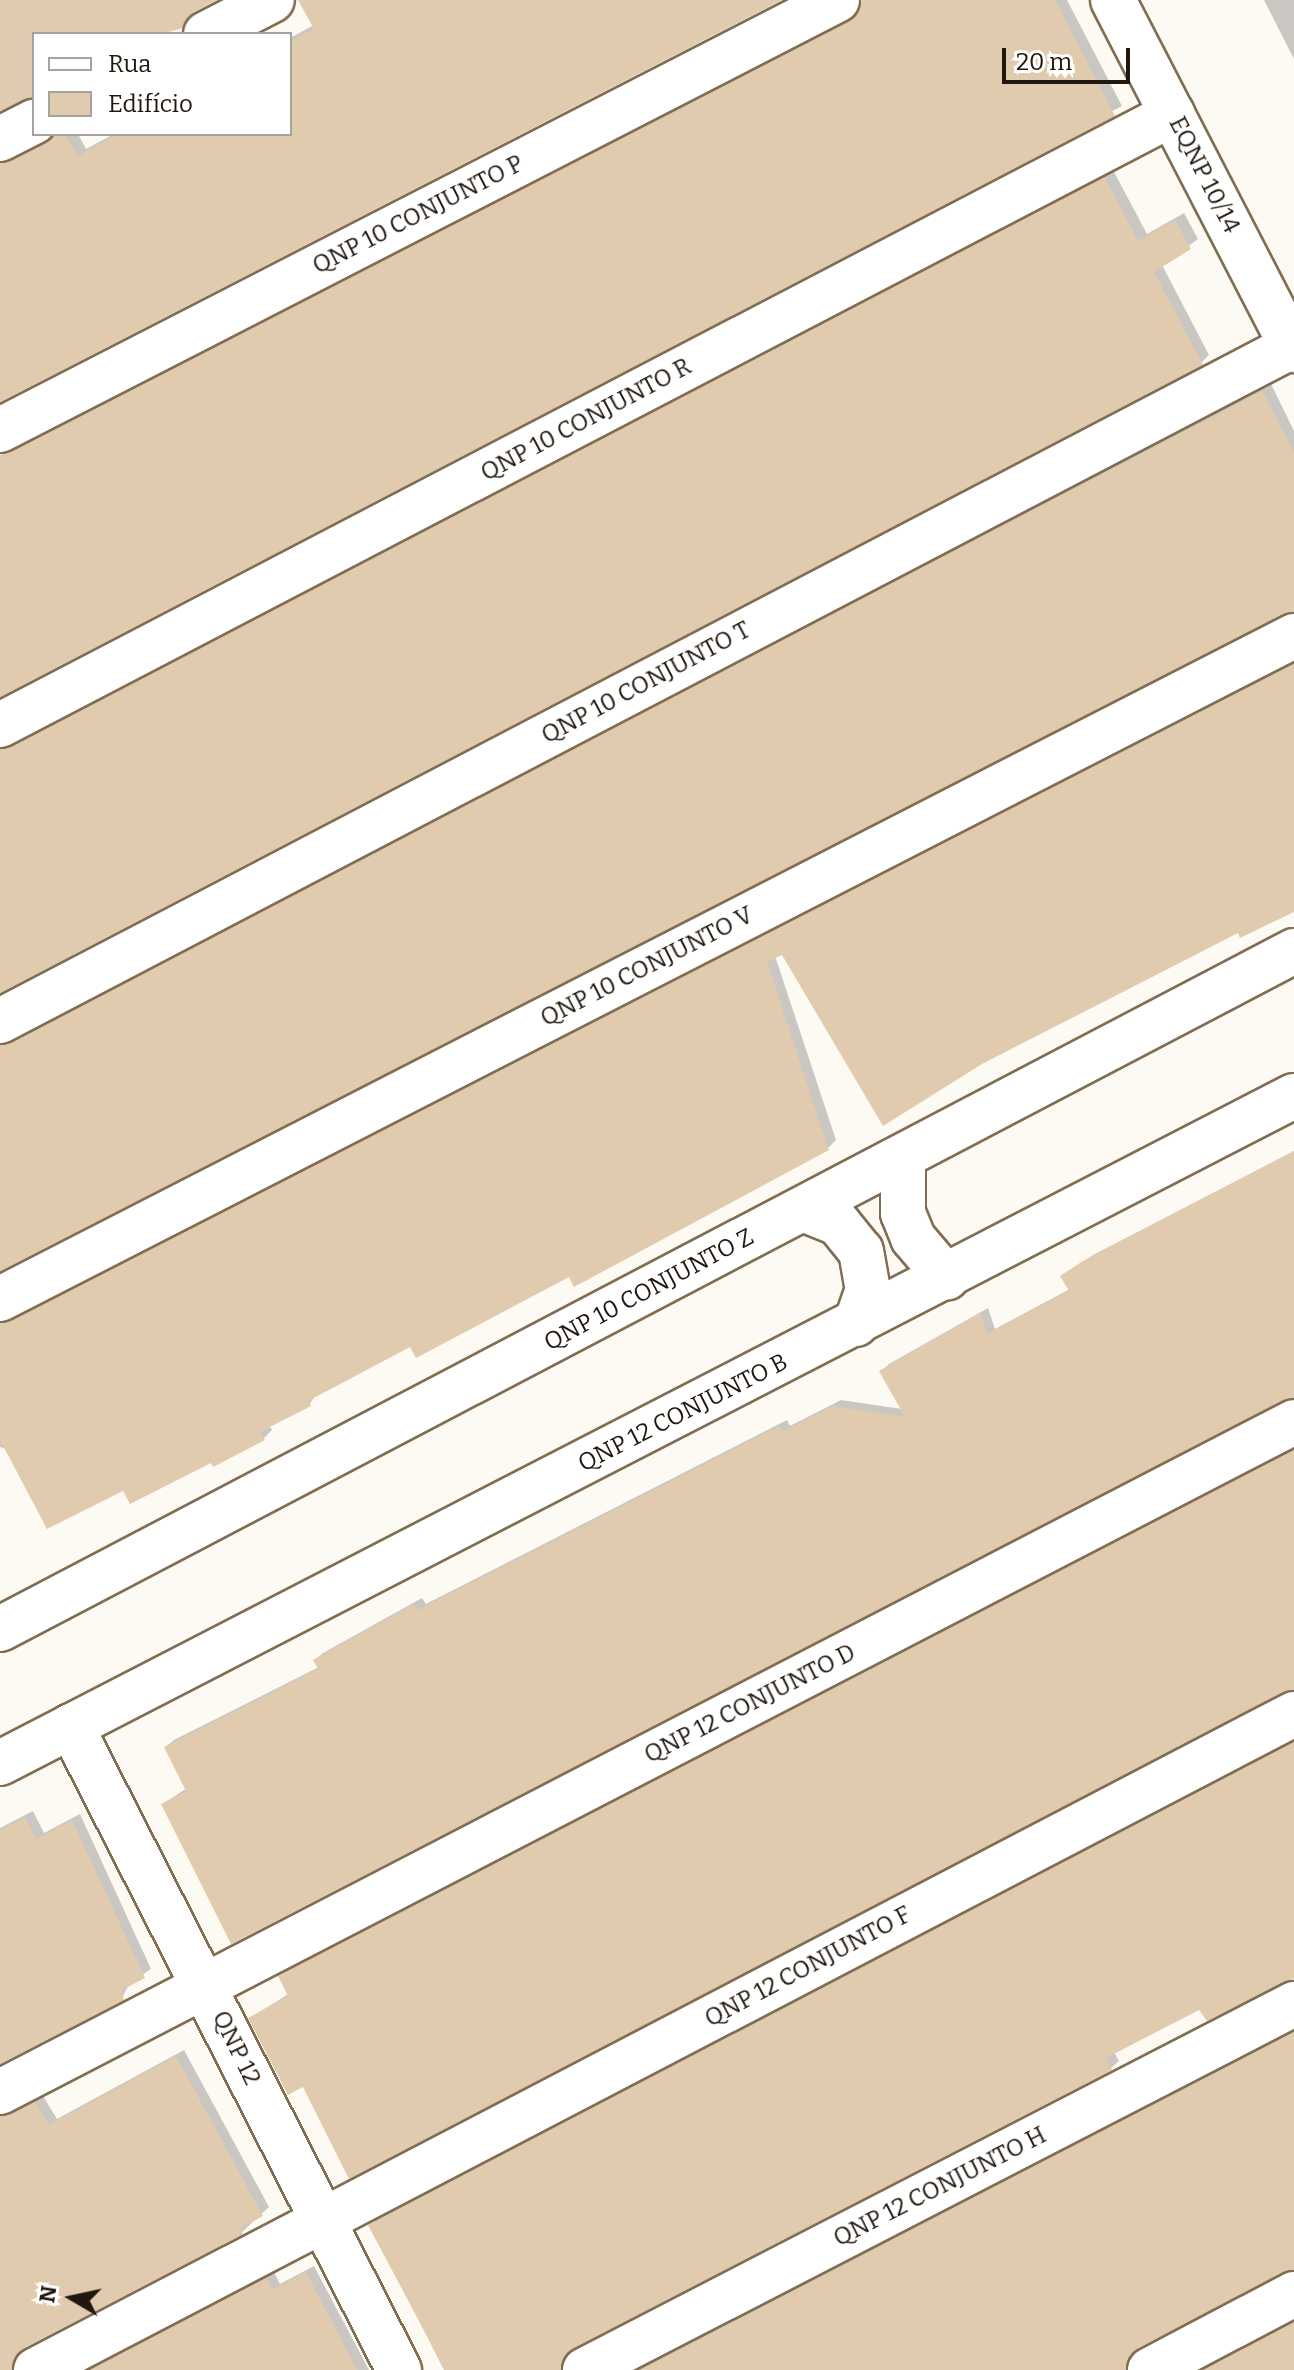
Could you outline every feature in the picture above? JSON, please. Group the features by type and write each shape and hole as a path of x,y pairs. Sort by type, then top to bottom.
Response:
{"street":[{"path":"210,32 272,0"},
{"name":"QNP 10 CONJUNTO P","path":"0,430 837,0"},
{"name":"EQNP 10/14","path":"1113,0 1293,348"},
{"name":"QNP 10 CONJUNTO R","path":"0,725 1172,114"},
{"path":"0,139 32,123"},
{"name":"QNP 10 CONJUNTO T","path":"0,1021 1293,348"},
{"name":"QNP 10 CONJUNTO V","path":"0,1299 1294,636"},
{"name":"QNP 10 CONJUNTO Z","path":"1,1625 903,1160 1294,951"},
{"name":"QNP 12 CONJUNTO B","path":"0,1763 947,1278 1294,1096"},
{"path":"903,1160 903,1213 920,1249 947,1278"},
{"path":"803,1209 838,1223 861,1251 868,1289 856,1324"},
{"name":"QNP 12 CONJUNTO D","path":"0,2092 1294,1422"},
{"name":"QNP 12 CONJUNTO F","path":"36,2370 1294,1714"},
{"name":"QNP 12","path":"71,1726 399,2370"},
{"name":"QNP 12 CONJUNTO H","path":"585,2370 1294,2004"},
{"path":"1150,2370 1294,2294"}],"building":[{"path":"0,0 217,0 194,12 183,28 168,32 32,32 32,98 0,111"},
{"path":"298,0 782,0 0,402 0,164 45,144 54,136 66,136 78,156 114,136 292,136 292,40 314,29"},
{"path":"862,0 1055,0 1115,116 0,697 0,455 848,22"},
{"path":"1105,177 1138,241 1175,220 1191,249 1154,272 1203,365 0,993 0,750"},
{"path":"1262,391 1294,452 1294,611 0,1271 0,1046"},
{"path":"1294,664 1294,912 1240,938 1238,933 982,1064 883,1126 782,955 767,962 829,1150 574,1287 569,1277 416,1358 410,1347 308,1401 311,1406 260,1432 265,1440 213,1467 211,1463 130,1504 123,1491 47,1529 0,1440 0,1324"},
{"path":"1294,1151 1294,1397 231,1944 161,1804 186,1791 164,1747 318,1669 313,1660 414,1604 418,1610 779,1426 782,1432 833,1406 905,1417 879,1371 980,1313 987,1334 1069,1291 1060,1276 1083,1261"},
{"path":"1294,1450 1294,1689 349,2179 303,2087 288,2095 248,2018 288,1996 278,1976"},
{"path":"1294,1742 1294,1979 1207,2021 1199,2010 1106,2058 1112,2070 574,2348 560,2370 445,2370 368,2225"},
{"path":"25,1817 36,1839 72,1820 145,1978 122,1990 124,2000 0,2064 0,1830"},
{"path":"1294,2032 1294,2269 1138,2348 1125,2370 640,2370"},
{"path":"176,2056 263,2216 240,2228 243,2234 24,2348 11,2370 0,2370 0,2117 35,2102 49,2125"},
{"path":"306,2272 357,2370 90,2370 266,2278 272,2290"},
{"path":"1294,2322 1294,2370 1204,2370"}]}
